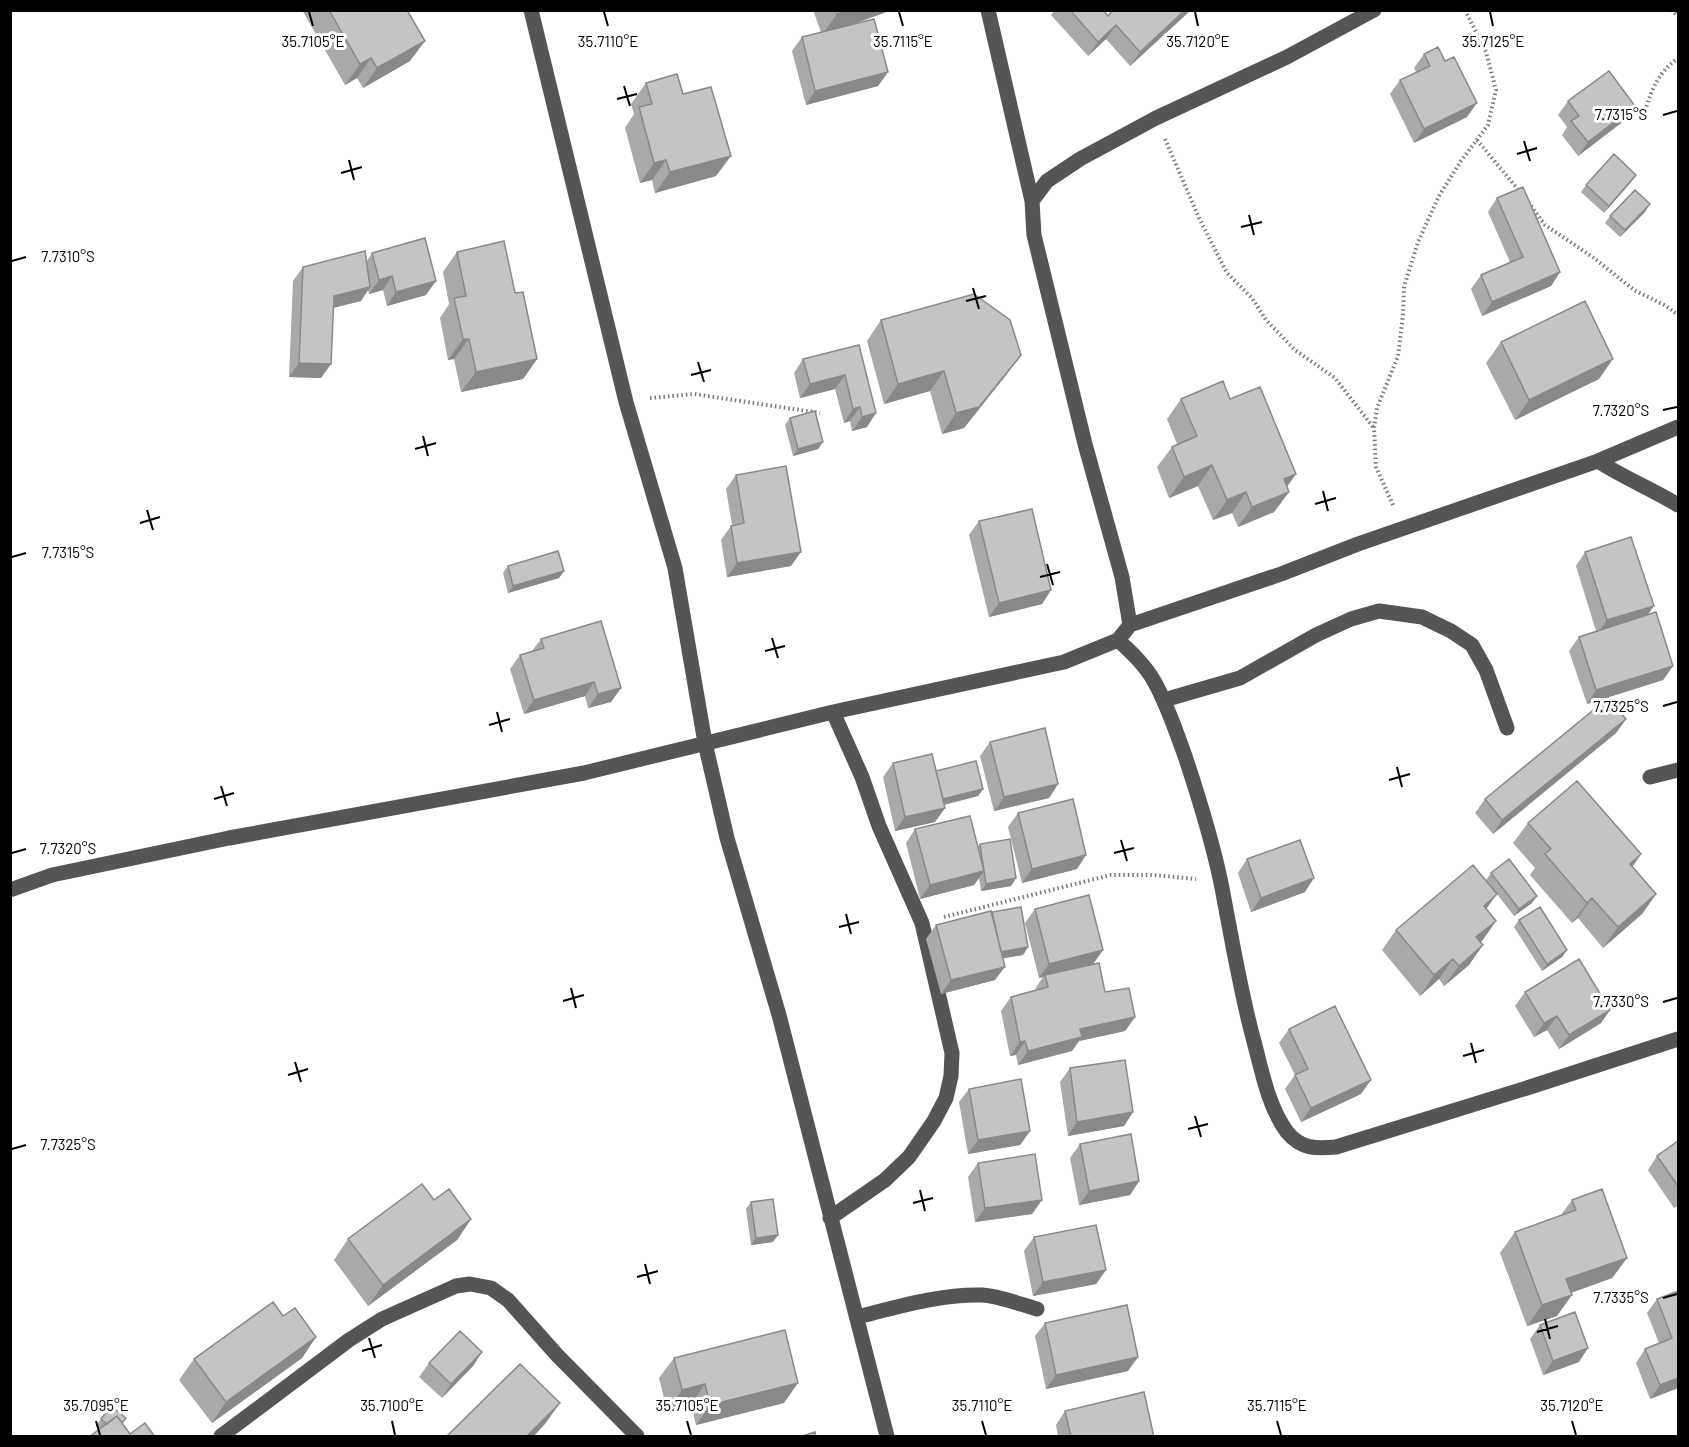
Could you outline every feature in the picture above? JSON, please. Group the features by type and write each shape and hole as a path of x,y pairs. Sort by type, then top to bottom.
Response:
{"street":[{"path":"531,10 626,402 675,568 705,743 727,838 779,1015 887,1437"},
{"path":"988,10 1032,201 1034,234 1085,444 1122,577 1130,625"},
{"path":"1032,201 1047,181 1080,159 1156,118 1287,57 1374,10"},
{"path":"10,890 63,873 229,838 584,773 833,712 1064,662 1118,640 1130,625 1281,574 1404,528 1598,461 1678,427"},
{"path":"1598,461 1623,477 1647,486 1678,505"},
{"path":"1164,700 1240,678 1316,635 1351,619 1379,611 1422,617 1451,631 1472,645 1486,670 1507,728"},
{"path":"1118,640 1140,661 1164,700 1202,806 1220,881 1240,987 1268,1089 1275,1111 1296,1141 1305,1147 1317,1149 1336,1147 1678,1039"},
{"path":"830,1218 885,1180 909,1157 946,1098 951,1076 952,1053 922,923 879,826 862,777 833,712"},
{"path":"1650,777 1678,770"},
{"path":"221,1437 349,1340 382,1319 456,1286 470,1284 490,1288 508,1300 637,1437"},
{"path":"857,1317 915,1302 957,1296 984,1295 1037,1309"}],"path":[{"path":"1404,528 1376,467 1374,428 1377,408 1398,356 1404,287 1419,242 1438,196 1488,125 1496,90 1486,52 1465,10"},
{"path":"1671,10 1678,16"},
{"path":"1645,111 1653,84 1668,65 1678,58"},
{"path":"1156,118 1199,218 1227,273 1252,298 1266,320 1295,350 1335,378 1374,428"},
{"path":"1477,140 1523,197"},
{"path":"1530,206 1545,225 1594,258 1634,290 1666,306 1678,315"},
{"path":"626,402 694,394 820,412"},
{"path":"922,923 1111,876 1154,875 1220,881"}],"building":[{"path":"329,10 407,10 425,41 377,68 371,58 360,64"},
{"path":"835,10 848,10 837,14"},
{"path":"1070,10 1103,10 1108,16 1113,10 1185,10 1140,52 1116,25 1098,42"},
{"path":"874,19 888,72 815,91 802,37"},
{"path":"1438,47 1445,61 1454,57 1477,103 1424,129 1400,80 1430,66 1424,54"},
{"path":"1609,71 1635,106 1588,142 1571,121 1579,116 1568,101"},
{"path":"677,74 683,94 711,87 731,156 670,172 666,160 654,163 639,107 652,104 646,83"},
{"path":"1614,154 1636,175 1609,206 1586,185"},
{"path":"1523,187 1560,272 1492,302 1481,275 1523,257 1497,198"},
{"path":"1635,190 1650,204 1625,230 1610,216"},
{"path":"425,238 436,281 396,292 392,276 379,280 372,253"},
{"path":"504,241 515,293 523,292 537,359 476,372 469,339 463,339 454,298 466,296 457,252"},
{"path":"365,251 370,287 334,296 331,364 299,363 303,267"},
{"path":"974,294 1010,320 1021,355 979,407 956,413 944,371 898,384 881,320"},
{"path":"1585,301 1613,359 1529,400 1501,342"},
{"path":"859,345 876,413 862,417 860,407 853,409 845,375 810,384 803,359"},
{"path":"1223,381 1230,399 1260,387 1296,474 1284,479 1289,492 1252,507 1246,492 1227,500 1212,465 1184,477 1172,447 1197,436 1181,399"},
{"path":"815,411 823,442 798,449 790,418"},
{"path":"786,466 801,552 737,563 731,526 744,523 736,475"},
{"path":"1032,509 1051,590 999,603 979,521"},
{"path":"1631,537 1654,606 1607,620 1585,552"},
{"path":"558,551 564,571 513,586 508,566"},
{"path":"1656,612 1673,666 1596,690 1579,637"},
{"path":"601,621 621,688 598,694 594,682 534,700 520,655 544,648 541,639"},
{"path":"1608,698 1626,719 1502,820 1485,799"},
{"path":"1045,728 1058,784 1004,797 990,742"},
{"path":"932,754 945,808 905,817 893,763"},
{"path":"976,761 983,789 943,799 936,771"},
{"path":"1577,781 1641,854 1630,864 1656,894 1618,927 1592,898 1587,903 1545,854 1551,849 1528,823"},
{"path":"1073,799 1086,855 1032,869 1018,813"},
{"path":"970,816 984,871 930,885 915,829"},
{"path":"1010,839 1016,878 986,884 980,844"},
{"path":"1300,840 1314,878 1261,898 1247,859"},
{"path":"1509,859 1537,896 1519,909 1491,873"},
{"path":"1473,865 1497,894 1484,906 1496,921 1476,937 1483,945 1459,966 1453,959 1434,975 1396,930"},
{"path":"1089,895 1103,950 1049,964 1035,909"},
{"path":"1021,907 1028,947 1001,952 992,912"},
{"path":"1540,907 1567,950 1547,964 1519,920"},
{"path":"991,911 1005,967 951,980 936,925"},
{"path":"1579,959 1610,1010 1569,1035 1557,1016 1544,1023 1525,992"},
{"path":"1099,963 1105,992 1129,988 1135,1017 1080,1029 1082,1037 1028,1051 1025,1041 1020,1042 1011,997 1048,987 1045,975"},
{"path":"1335,1006 1371,1080 1311,1108 1295,1075 1308,1069 1289,1029"},
{"path":"1125,1060 1133,1112 1077,1122 1070,1068"},
{"path":"1021,1079 1030,1131 978,1140 969,1089"},
{"path":"1131,1134 1139,1181 1089,1191 1080,1144"},
{"path":"1678,1141 1678,1186 1657,1156"},
{"path":"1035,1154 1042,1200 985,1208 978,1163"},
{"path":"422,1184 434,1200 449,1189 471,1219 383,1285 348,1239"},
{"path":"1602,1189 1627,1258 1566,1279 1572,1295 1542,1305 1515,1232 1576,1210 1572,1200"},
{"path":"773,1199 778,1235 756,1238 751,1202"},
{"path":"1096,1225 1106,1270 1043,1282 1034,1237"},
{"path":"1678,1291 1678,1378 1660,1385 1645,1349 1672,1338 1657,1299"},
{"path":"273,1302 283,1316 295,1308 316,1337 226,1402 194,1359"},
{"path":"1127,1305 1138,1357 1056,1375 1045,1323"},
{"path":"1575,1312 1588,1348 1553,1361 1540,1325"},
{"path":"785,1330 798,1383 710,1405 705,1384 682,1390 674,1358"},
{"path":"460,1331 482,1352 451,1384 429,1363"},
{"path":"520,1364 560,1403 526,1437 446,1437"},
{"path":"1144,1392 1154,1437 1071,1437 1065,1411"},
{"path":"111,1406 126,1418 122,1423 117,1416 107,1424 101,1419"},
{"path":"117,1416 130,1434 145,1423 155,1437 89,1437"},
{"path":"815,1432 816,1437 799,1437"}]}
